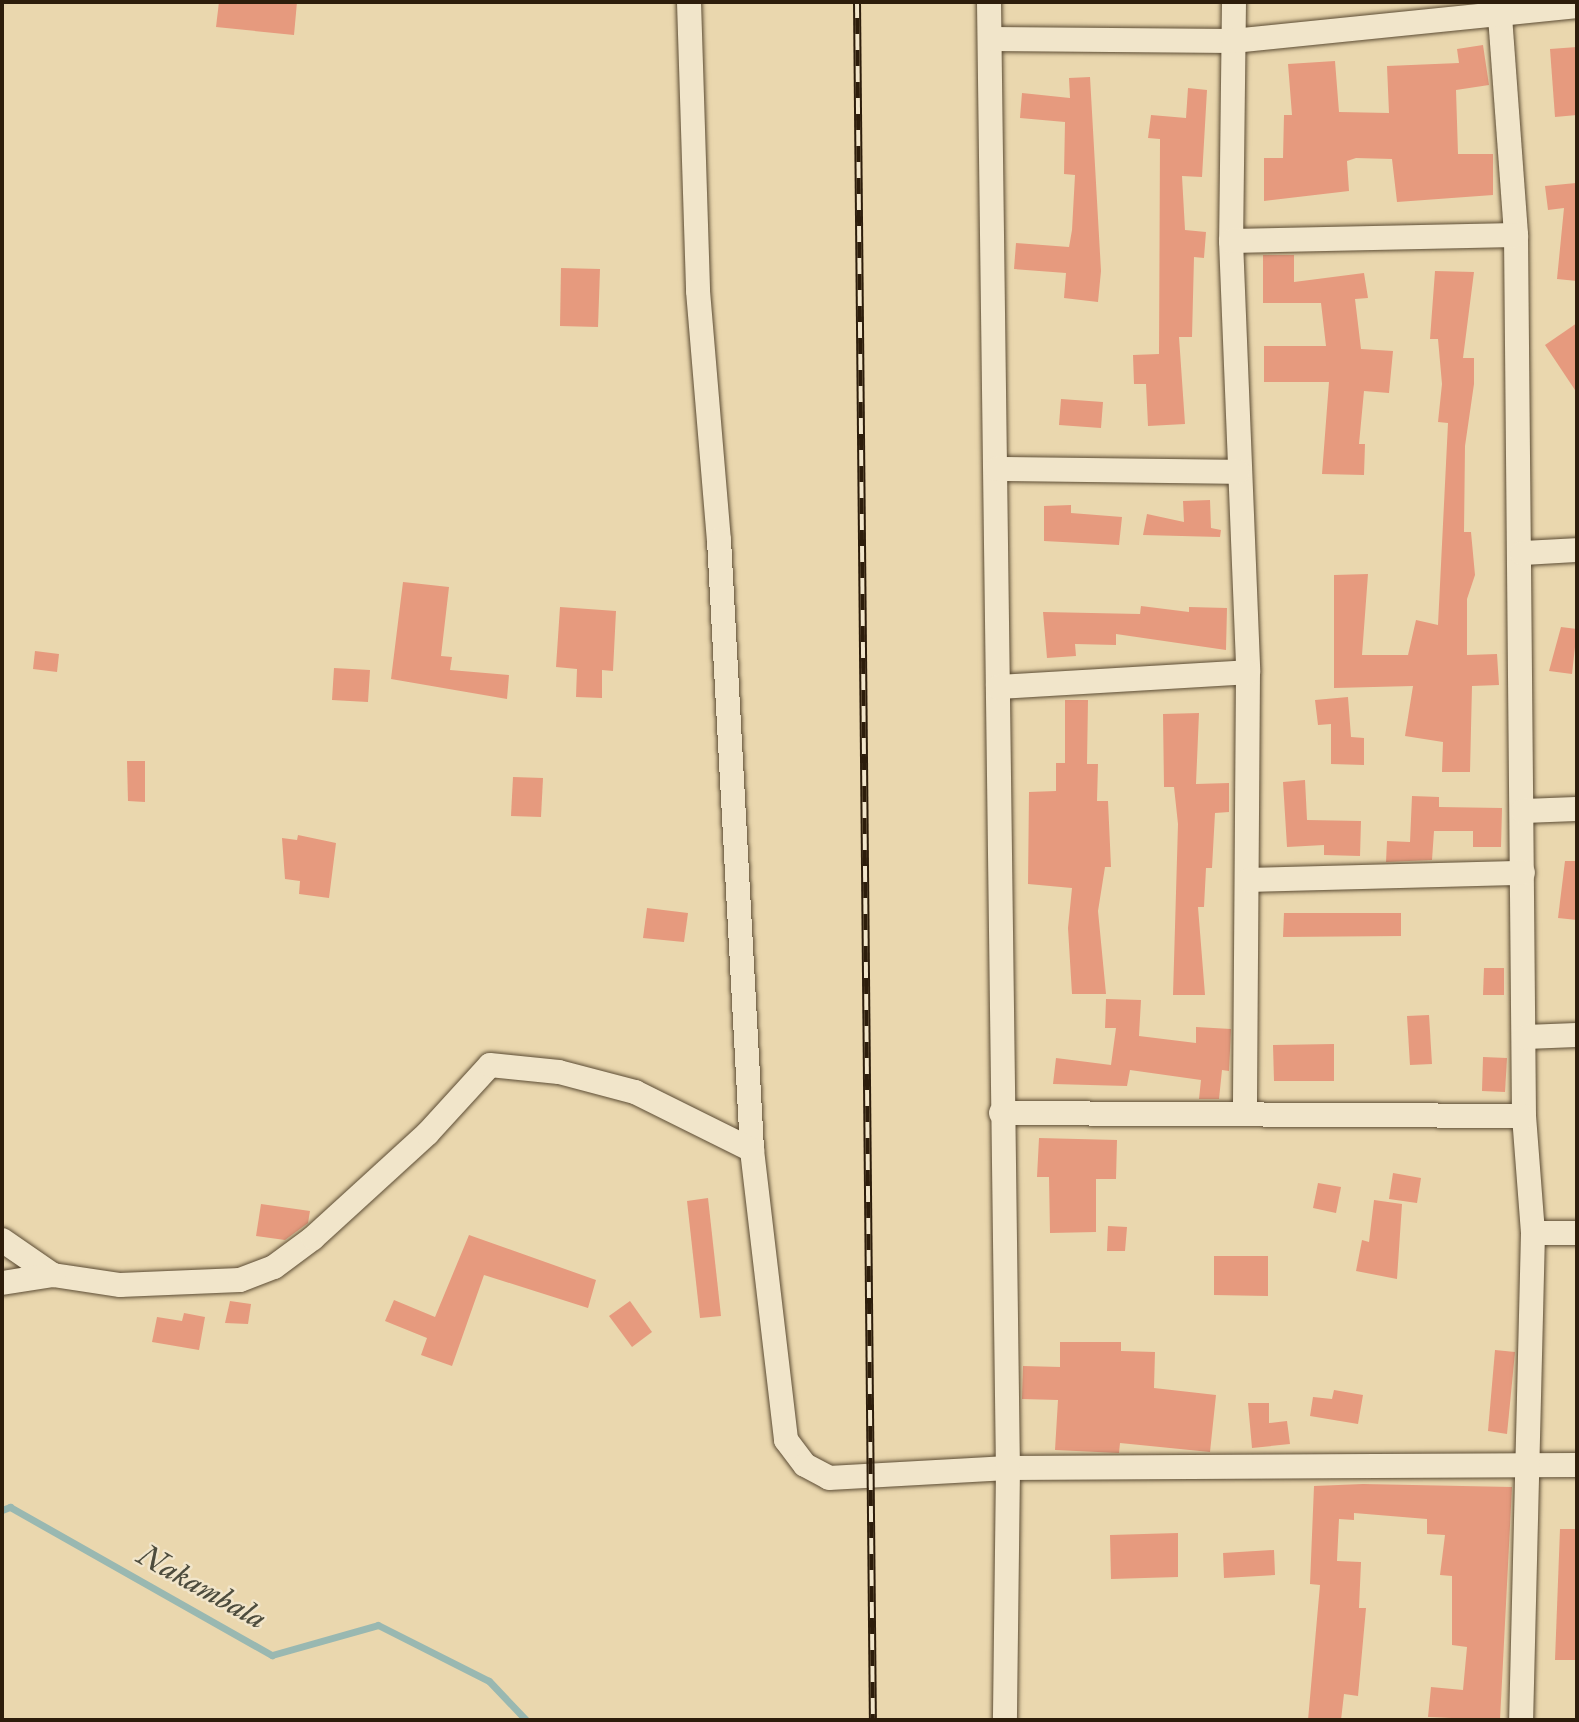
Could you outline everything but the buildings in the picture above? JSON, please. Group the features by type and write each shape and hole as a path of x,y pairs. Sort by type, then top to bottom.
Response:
{"street":[{"path":"689,2 698,291 719,540 752,1150 786,1440 796,1456 828,1478 1008,1468 1577,1465"},
{"path":"989,2 997,469 1001,1113 1008,1468 1005,1720"},
{"path":"1234,2 1231,241 1238,472 1248,672 1249,880 1245,1112"},
{"path":"991,39 1233,41 1500,16 1577,6"},
{"path":"1500,16 1516,235 1522,553 1524,1116 1533,1233 1531,1467 1521,1720"},
{"path":"1231,241 1516,235"},
{"path":"997,469 1238,472"},
{"path":"1522,553 1577,550"},
{"path":"998,687 1248,672"},
{"path":"1523,811 1577,809"},
{"path":"1249,880 1523,873"},
{"path":"1525,1037 1577,1035"},
{"path":"2,1283 53,1275 120,1285 202,1283 240,1280 274,1268 427,1134 490,1065 559,1072 635,1092 752,1150"},
{"path":"1001,1113 1245,1112 1524,1116"},
{"path":"1533,1233 1577,1233"},
{"path":"2,1240 53,1275"}],"waterway":[{"name":"Nakambala","path":"2,1510 10,1507 272,1655 378,1625 489,1681 526,1720"}],"railway":[{"path":"857,2 873,1720"}]}
